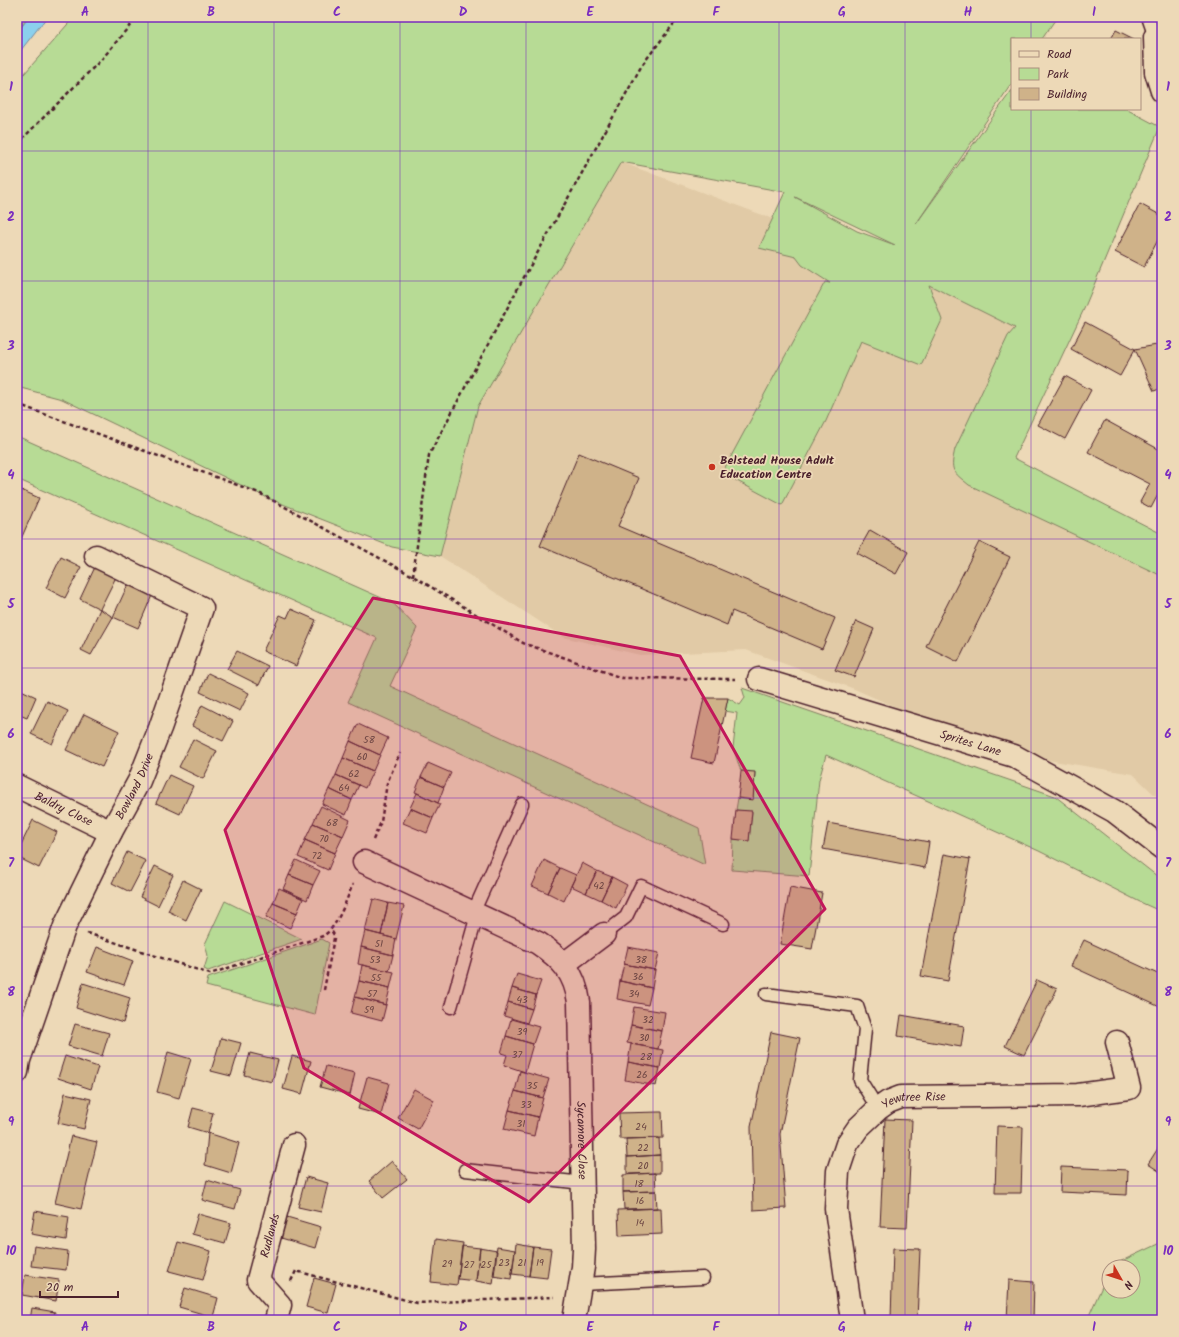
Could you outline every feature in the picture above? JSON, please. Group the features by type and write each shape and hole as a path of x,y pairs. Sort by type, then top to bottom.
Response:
{"street":[{"path":"1156,37 1156,72 1162,91"},
{"name":"Bowland Drive","path":"18,1063 65,926 141,774 160,728 202,608 96,556"},
{"name":"Sprites Lane","path":"759,679 1014,756 1114,811 1162,848"},
{"name":"Baldry Close","path":"17,786 111,832"},
{"name":"Sycamore Close","path":"364,862 538,944 557,957 564,964 576,985 579,1002 584,1249 574,1320"},
{"path":"564,964 604,934"},
{"name":"Yewtree Rise","path":"852,1320 836,1209 838,1171 847,1144 858,1128 878,1109 888,1102 901,1097 1078,1095 1129,1088 1116,1042"},
{"name":"Rudlands","path":"278,1312 258,1280 294,1145"}],"lane":[{"path":"1148,17 1156,37"},
{"path":"451,1007 475,914 522,804"},
{"path":"604,934 626,917 641,886 723,924"},
{"path":"766,994 857,1006 865,1028 860,1080 878,1109"},
{"path":"465,1170 583,1183"},
{"path":"579,1291 703,1278"}],"path":[{"path":"17,144 102,59 137,17"},
{"path":"413,576 429,455 518,288 642,65 678,17"},
{"path":"17,404 259,493 413,576 523,643 622,678 759,679"},
{"path":"65,926 210,974 323,936 331,930 336,921 381,822 387,783 400,753"},
{"path":"324,990 334,938 331,930"},
{"path":"278,1312 296,1271 417,1303 562,1297 579,1291"}],"highlighted area":[{"path":"373,598 680,656 825,909 529,1202 304,1068 225,830"}],"shaded area":[{"name":"Belstead House Adult Education Centre","path":"621,162 773,219 928,284 1015,328 955,449 1162,573 1162,802 1133,774 999,752 852,688 746,650 640,655 563,637 440,556 478,406"}],"green space":[{"path":"17,17 28,17 17,32"},
{"path":"74,17 1057,17 1043,38 1011,38 1011,84 916,224 1011,91 1011,110 1128,110 1160,127 1084,309 1014,458 1162,534 1162,576 969,485 959,477 953,466 955,449 1008,336 1015,328 929,285 942,320 921,365 861,341 826,421 782,505 722,473 825,282 830,283 802,265 796,257 759,248 785,192 621,162 478,406 440,556 392,547 270,499 62,399 17,387 17,82","holes":["795,197 895,245 857,231"]},
{"path":"17,436 393,603 417,628 390,686 699,828 705,865 348,702 377,638 17,479"},
{"path":"742,688 1055,796 1162,880 1162,912 1039,851 826,755 819,780 809,876 732,870 733,839 749,840 752,812 736,810 738,798 753,799 755,773 741,771 733,748 737,713 725,711 728,698 740,705 745,698"},
{"path":"225,901 302,939 208,971 204,969 208,956 205,944"},
{"path":"322,939 329,943 315,1015 206,986 208,978"},
{"path":"1162,1242 1162,1320 1087,1320 1101,1289 1101,1299 1141,1299 1141,1259 1126,1259"}],"water":[{"path":"29,17 47,17 17,55 17,33"}],"building":[{"path":"1116,30 1132,38 1112,38"},
{"path":"1140,204 1162,216 1162,232 1144,267 1115,252"},
{"path":"1085,322 1135,349 1120,376 1071,349"},
{"path":"1162,344 1162,388 1154,391 1135,349"},
{"path":"1065,376 1091,390 1065,439 1038,425"},
{"path":"1105,420 1162,451 1162,487 1151,508 1140,502 1150,484 1088,452"},
{"path":"579,453 639,478 618,526 835,618 822,649 732,611 727,625 540,546"},
{"path":"17,488 39,498 17,548"},
{"path":"870,530 908,552 896,574 857,553"},
{"path":"979,542 1010,557 958,662 926,646"},
{"path":"61,557 81,567 65,598 46,588"},
{"path":"95,567 117,575 100,609 80,599"},
{"path":"129,582 153,593 138,628 113,617"},
{"path":"100,609 113,617 91,655 81,650"},
{"path":"291,609 316,620 296,666 263,651 280,615 287,618"},
{"path":"856,621 874,629 854,677 835,670"},
{"path":"237,651 268,666 259,685 227,669"},
{"path":"208,673 249,693 240,711 200,692"},
{"path":"17,688 36,697 27,718 17,714"},
{"path":"704,698 728,698 714,763 691,758"},
{"path":"47,701 68,711 52,744 31,734"},
{"path":"202,705 233,721 223,741 192,726"},
{"path":"84,714 119,731 102,767 66,750"},
{"path":"358,724 388,738 380,755 350,741"},
{"path":"193,739 217,751 203,779 179,767"},
{"path":"350,741 380,755 373,771 343,758"},
{"path":"343,758 373,771 365,788 336,775"},
{"path":"428,763 451,773 444,787 421,777"},
{"path":"741,771 755,772 753,800 738,798"},
{"path":"169,775 193,786 180,814 156,803"},
{"path":"336,775 359,785 352,800 329,789"},
{"path":"421,777 444,787 438,803 415,792"},
{"path":"329,789 352,800 346,815 322,804"},
{"path":"417,793 440,804 433,818 410,808"},
{"path":"321,806 350,820 343,836 313,823"},
{"path":"410,808 433,818 427,833 403,823"},
{"path":"736,810 752,811 749,841 733,839"},
{"path":"33,820 57,832 39,868 17,857 17,853"},
{"path":"313,823 343,836 335,853 305,840"},
{"path":"828,823 929,842 925,868 823,849"},
{"path":"305,840 335,853 328,870 298,857"},
{"path":"127,852 146,861 130,892 112,883"},
{"path":"944,854 970,859 948,981 921,976"},
{"path":"296,860 320,871 313,885 289,875"},
{"path":"544,860 560,868 548,893 532,886"},
{"path":"582,863 597,871 586,893 571,886"},
{"path":"155,866 173,875 158,906 140,897"},
{"path":"560,868 576,875 564,901 548,893"},
{"path":"597,871 612,877 601,900 586,893"},
{"path":"289,875 313,885 307,900 283,889"},
{"path":"612,877 627,885 616,908 601,900"},
{"path":"183,880 201,889 186,920 168,911"},
{"path":"790,887 822,893 812,949 780,944"},
{"path":"279,888 303,899 297,913 273,903"},
{"path":"373,899 388,903 381,935 365,931"},
{"path":"273,903 297,913 290,928 266,917"},
{"path":"388,903 404,906 396,939 381,935"},
{"path":"365,931 396,939 393,955 361,947"},
{"path":"1084,940 1162,976 1162,1008 1071,966"},
{"path":"97,947 133,961 124,985 87,972"},
{"path":"361,947 393,955 389,971 358,964"},
{"path":"628,947 659,953 655,970 624,964"},
{"path":"624,964 655,970 652,988 620,981"},
{"path":"362,965 394,972 390,988 359,981"},
{"path":"517,974 541,981 536,995 512,988"},
{"path":"1037,980 1057,989 1024,1055 1005,1046"},
{"path":"359,981 390,988 386,1005 355,997"},
{"path":"620,981 652,988 648,1005 617,999"},
{"path":"83,983 130,998 123,1023 76,1008"},
{"path":"512,988 536,995 532,1009 508,1002"},
{"path":"355,997 386,1005 382,1021 351,1013"},
{"path":"508,1002 532,1009 527,1023 504,1016"},
{"path":"634,1007 665,1012 662,1031 631,1025"},
{"path":"901,1015 964,1026 961,1047 898,1036"},
{"path":"511,1019 539,1027 533,1044 506,1036"},
{"path":"75,1024 109,1033 102,1056 68,1046"},
{"path":"631,1025 662,1031 658,1049 627,1043"},
{"path":"771,1032 800,1038 780,1134 786,1208 753,1210 751,1127"},
{"path":"506,1036 533,1044 525,1072 504,1065 507,1055 501,1053"},
{"path":"221,1038 241,1043 231,1076 211,1071"},
{"path":"631,1044 663,1050 660,1068 628,1062"},
{"path":"168,1052 191,1059 179,1098 157,1092"},
{"path":"250,1053 278,1060 272,1082 244,1075"},
{"path":"65,1056 98,1067 91,1089 58,1078"},
{"path":"292,1056 311,1061 302,1094 283,1089"},
{"path":"628,1062 660,1068 656,1086 625,1080"},
{"path":"326,1066 355,1073 350,1095 320,1087"},
{"path":"520,1071 549,1079 543,1098 515,1091"},
{"path":"367,1077 389,1083 381,1115 358,1109"},
{"path":"414,1089 434,1100 418,1129 398,1118"},
{"path":"515,1091 543,1098 538,1117 509,1110"},
{"path":"65,1093 91,1099 84,1129 58,1123"},
{"path":"193,1108 213,1113 208,1133 188,1127"},
{"path":"509,1110 538,1117 534,1136 504,1129"},
{"path":"662,1112 663,1138 620,1139 619,1113"},
{"path":"885,1119 912,1120 907,1228 880,1227"},
{"path":"997,1126 1023,1127 1021,1193 995,1193"},
{"path":"208,1133 239,1143 231,1173 205,1165"},
{"path":"71,1136 97,1142 81,1209 55,1203"},
{"path":"659,1138 660,1155 627,1157 626,1139"},
{"path":"1162,1142 1162,1173 1148,1164"},
{"path":"660,1155 660,1173 627,1174 627,1157"},
{"path":"392,1161 407,1179 383,1198 369,1181"},
{"path":"1061,1167 1128,1170 1127,1195 1060,1192"},
{"path":"655,1173 656,1191 623,1192 623,1175"},
{"path":"306,1177 328,1183 321,1212 298,1207"},
{"path":"207,1180 240,1190 235,1209 202,1200"},
{"path":"656,1191 657,1208 624,1209 623,1192"},
{"path":"661,1208 662,1234 619,1236 618,1210"},
{"path":"35,1211 69,1217 66,1240 31,1234"},
{"path":"198,1214 231,1223 225,1243 192,1234"},
{"path":"287,1217 321,1227 315,1248 281,1238"},
{"path":"436,1239 463,1243 457,1285 431,1282"},
{"path":"178,1242 211,1251 203,1280 169,1271"},
{"path":"516,1244 533,1247 529,1276 512,1274"},
{"path":"34,1246 68,1251 66,1270 31,1266"},
{"path":"462,1246 480,1248 476,1281 458,1279"},
{"path":"497,1247 515,1250 511,1279 493,1276"},
{"path":"533,1247 551,1249 547,1278 529,1276"},
{"path":"480,1248 497,1251 493,1284 476,1281"},
{"path":"893,1248 920,1249 917,1320 891,1320"},
{"path":"25,1275 59,1280 56,1301 22,1295"},
{"path":"314,1278 336,1284 328,1313 306,1307"},
{"path":"1009,1280 1034,1282 1033,1320 1007,1320"},
{"path":"185,1288 218,1298 213,1317 179,1307"},
{"path":"32,1308 55,1312 53,1320 30,1320"}],"place":[{"name":"Belstead House Adult Education Centre","path":"712,467"}]}
